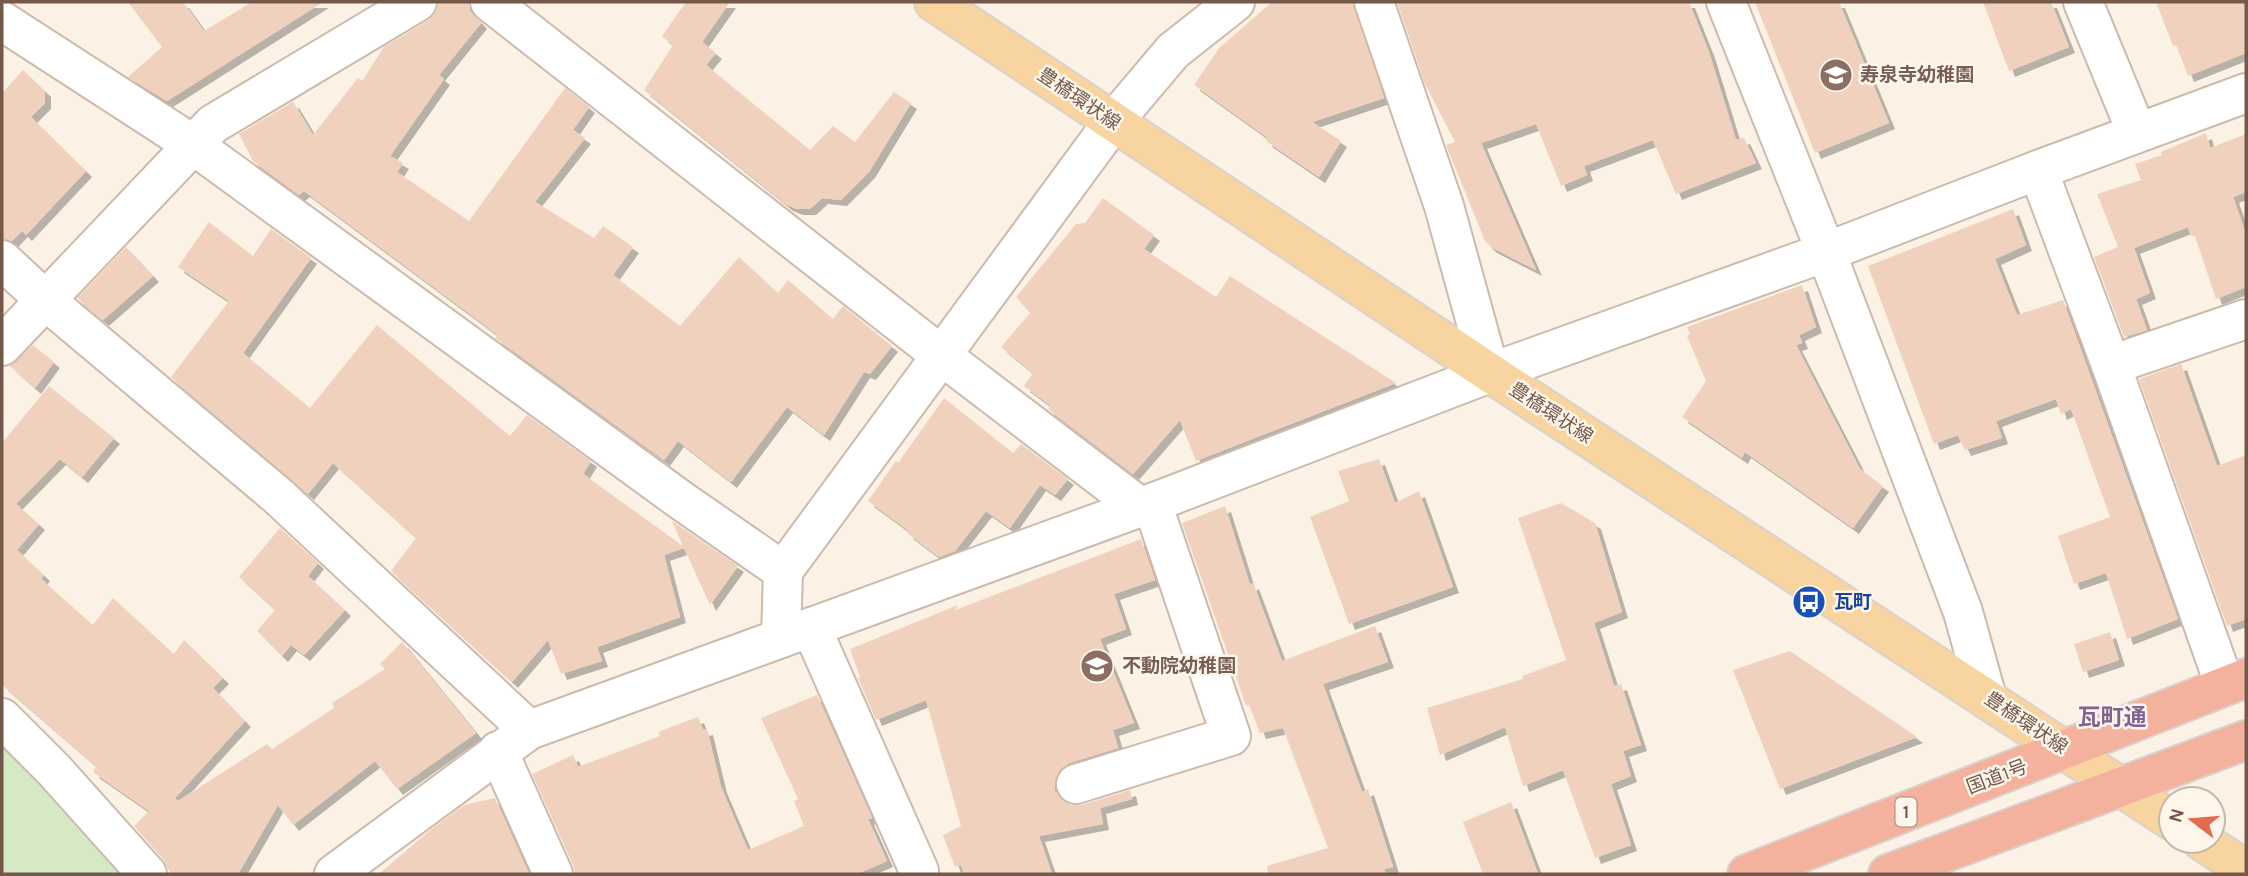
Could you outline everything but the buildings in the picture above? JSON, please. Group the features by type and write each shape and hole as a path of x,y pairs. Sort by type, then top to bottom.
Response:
{"highway":[{"name":"国道1号","path":"1747,874 2236,682"},
{"path":"1888,874 2246,740"}],"main road":[{"name":"豊橋環状線","path":"934,2 1490,373 2157,810"},
{"path":"2223,855 2246,870"}],"street":[{"path":"2,346 213,124 418,2"},
{"path":"490,2 942,356 1146,505 1231,736 1076,784"},
{"path":"783,571 1113,122 1173,51 1236,2"},
{"path":"1374,2 1444,206 1490,373"},
{"path":"1726,2 1826,252 1963,612 1987,698"},
{"path":"2083,2 2137,133"},
{"path":"2,21 192,144 682,501 783,571 796,632 917,873"},
{"path":"334,874 529,730 1146,505 1490,373 1826,252 2246,93"},
{"path":"2038,170 2111,365 2236,682"},
{"path":"2,260 44,299 278,496 529,730"},
{"path":"2111,365 2246,319"},
{"path":"2,718 54,770 147,874"},
{"path":"498,751 554,874"}],"green space":[{"path":"2,742 127,874 2,874"}],"place":[{"name":"寿泉寺幼稚園","path":"1836,75"},
{"name":"瓦町","path":"1809,602"},
{"name":"不動院幼稚園","path":"1097,666"}],"district":[{"name":"瓦町通","path":"2112,717"}]}
